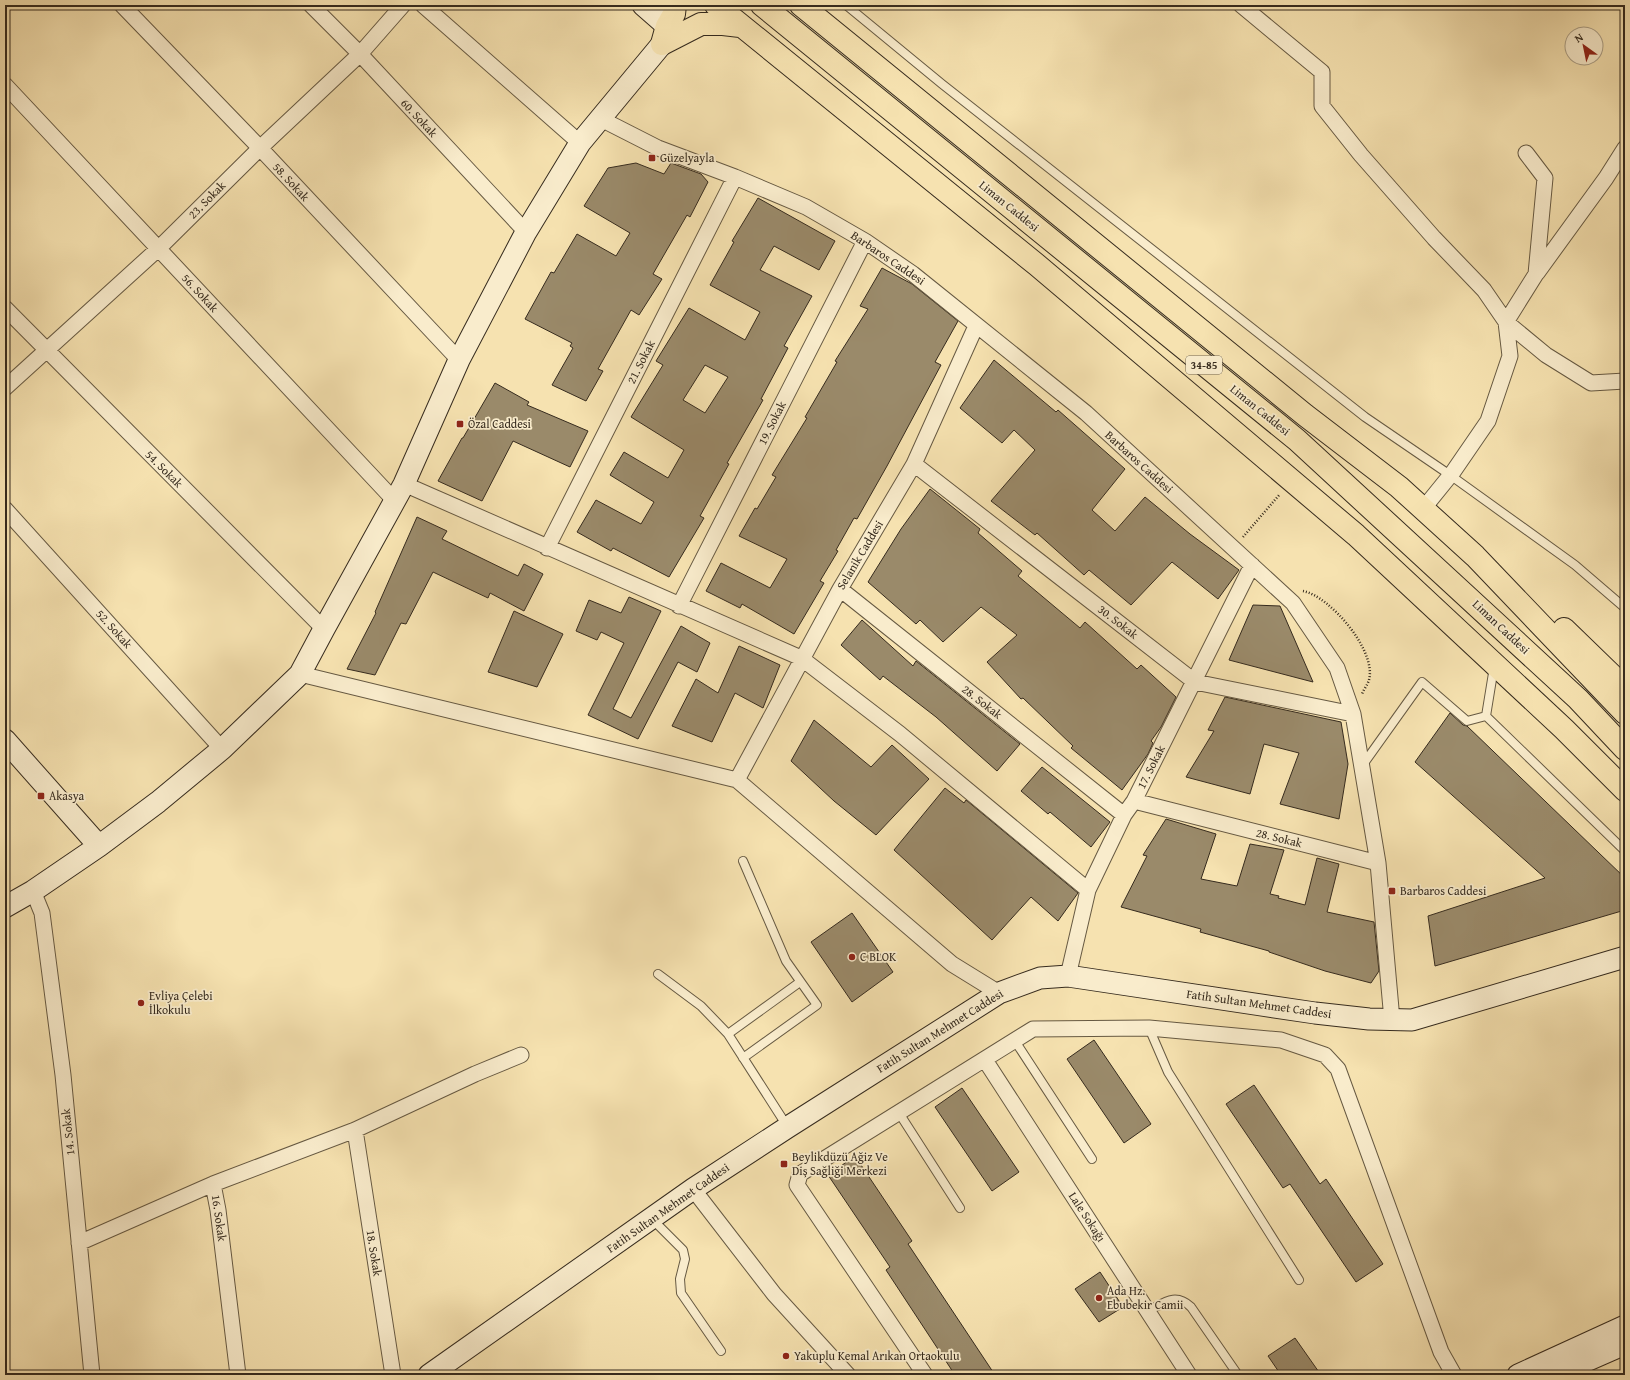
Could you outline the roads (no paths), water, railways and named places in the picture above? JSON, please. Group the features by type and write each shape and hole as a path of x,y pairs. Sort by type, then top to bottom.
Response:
{"highway":[{"path":"664,35 674,14 675,5"},
{"path":"716,5 740,26 1037,265 1356,535 1564,729 1625,790"},
{"name":"Liman Caddesi","path":"762,5 1297,440 1578,699 1625,749"},
{"name":"Liman Caddesi","path":"801,5 1305,415 1399,487 1474,556 1625,713"},
{"path":"664,35 701,24 740,26"},
{"path":"1474,556 1538,604 1625,688"}],"main road":[{"path":"8,901 33,890 99,846 158,802 222,749 300,674 399,493 459,360 526,232 580,143 601,119 664,35 642,5"},
{"path":"5,740 99,846"},
{"name":"Fatih Sultan Mehmet Caddesi","path":"429,1375 693,1189 788,1127 999,993 1040,978 1068,976 1315,1013 1369,1019 1412,1020 1625,957"},
{"path":"1518,1375 1625,1326"},
{"path":"1562,1373 1625,1344"}],"street":[{"name":"58. Sokak","path":"122,5 260,148 459,360"},
{"name":"60. Sokak","path":"311,5 360,54 526,232"},
{"name":"23. Sokak","path":"5,388 158,249 260,148 360,54 403,5"},
{"path":"423,5 580,143"},
{"path":"1241,5 1322,72 1322,106 1361,155 1434,238 1484,290 1506,322 1546,355 1591,383 1625,380"},
{"name":"56. Sokak","path":"5,85 158,249 399,493"},
{"name":"Barbaros Caddesi","path":"601,119 658,148 735,177 806,207 865,241 913,274 1086,414 1234,548 1293,604 1337,668 1353,714 1378,863 1392,1020"},
{"path":"1423,509 1450,475 1488,421 1510,356 1506,322 1536,274 1606,178 1625,148"},
{"path":"1526,153 1545,178 1536,274"},
{"name":"21. Sokak","path":"546,548 735,177"},
{"name":"19. Sokak","path":"680,606 865,241"},
{"name":"54. Sokak","path":"5,308 46,351 324,629"},
{"name":"Selanik Caddesi","path":"737,780 801,658 914,464 976,326"},
{"name":"30. Sokak","path":"914,464 1195,682 1353,714"},
{"path":"399,493 546,548 801,658 900,734 1088,890"},
{"name":"52. Sokak","path":"5,509 222,749"},
{"name":"17. Sokak","path":"1068,976 1088,890 1124,815 1134,801 1195,682 1252,565"},
{"name":"28. Sokak","path":"840,589 1124,815"},
{"path":"300,674 737,780 952,964 999,993"},
{"name":"28. Sokak","path":"1134,801 1378,863"},
{"name":"14. Sokak","path":"33,890 42,913 63,1076 92,1375"},
{"path":"925,1375 797,1185 800,1174 1033,1029 1149,1028 1281,1040 1325,1055 1338,1069 1441,1352 1454,1375"},
{"path":"213,1184 355,1130 475,1074 521,1055"},
{"name":"Lale Sokağı","path":"985,1060 1189,1375"},
{"name":"18. Sokak","path":"355,1130 393,1375"},
{"name":"16. Sokak","path":"79,1243 213,1184 218,1210 238,1375"},
{"path":"693,1189 774,1294 848,1375"}],"lane":[{"path":"846,5 1016,142 1365,417 1450,475 1575,565 1625,608"},
{"path":"1486,716 1494,664"},
{"path":"1362,766 1422,682 1467,721 1486,716"},
{"path":"1486,716 1625,852"},
{"path":"743,861 786,961 817,1005 743,1058"},
{"path":"658,974 701,1006 728,1034 788,1127"},
{"path":"728,1034 800,982"},
{"path":"1149,1028 1168,1072 1299,1280"},
{"path":"1014,1041 1092,1159"},
{"path":"899,1113 960,1208"},
{"path":"651,1219 683,1250 685,1259 680,1279 681,1293 721,1351"},
{"path":"1148,1311 1169,1300 1181,1300 1186,1303 1191,1307 1238,1375"}],"place":[{"name":"Güzelyayla","path":"652,158"},
{"name":"Özal Caddesi","path":"460,424"},
{"name":"Akasya","path":"41,796"},
{"name":"Barbaros Caddesi","path":"1392,891"},
{"name":"C BLOK","path":"852,957"},
{"name":"Evliya Çelebi İlkokulu","path":"141,1003"},
{"name":"Beylikdüzü Ağiz Ve Diş Sağliği Merkezi","path":"784,1164"},
{"name":"Ada Hz. Ebubekir Camii","path":"1099,1298"},
{"name":"Yakuplu Kemal Arıkan Ortaokulu","path":"786,1356"}]}
